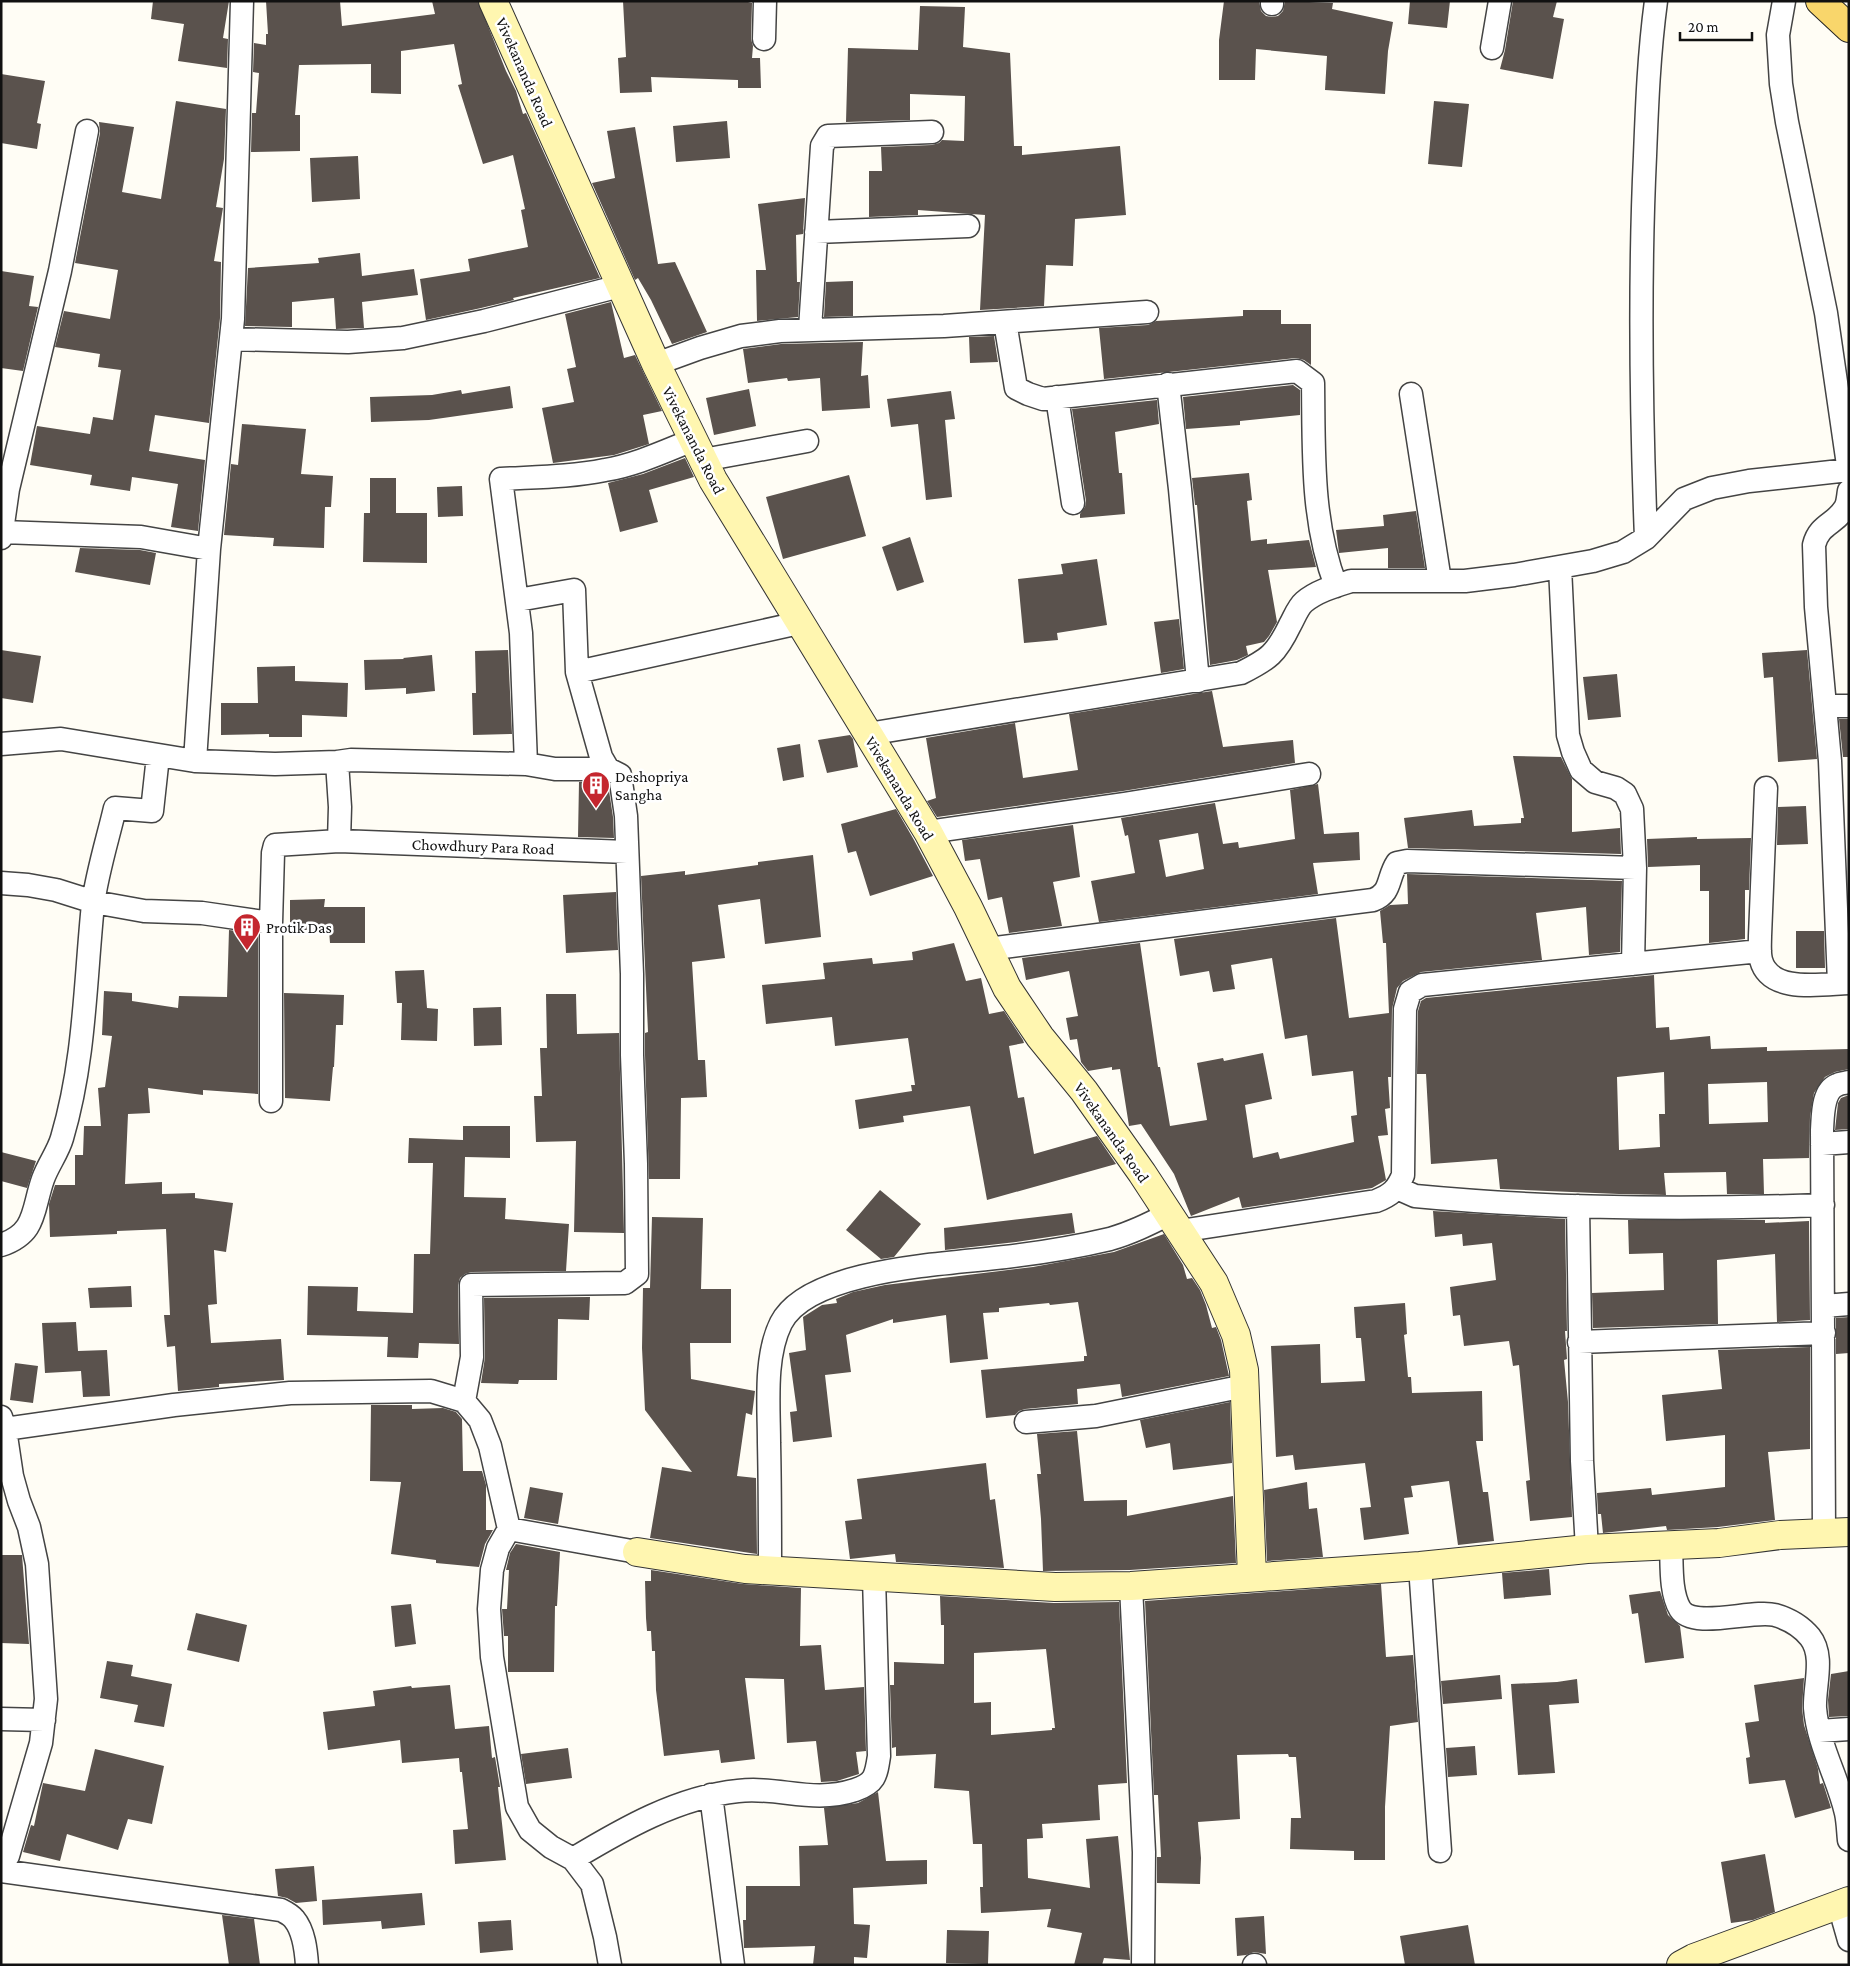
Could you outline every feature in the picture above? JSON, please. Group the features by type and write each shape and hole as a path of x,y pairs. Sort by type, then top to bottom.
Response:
{"street":[{"path":"195,761 210,549 233,319 242,1"},
{"name":"Vivekananda Road","path":"493,1 620,286 713,480 928,832 1013,996 1040,1037 1084,1091 1142,1173 1214,1284 1236,1335 1244,1370 1252,1577"},
{"path":"764,39 765,1"},
{"path":"1492,48 1500,1"},
{"path":"1646,538 1640,396 1642,204 1648,86 1656,1"},
{"path":"868,734 1241,673 1263,662 1275,652 1303,603 1319,592 1351,581 1465,581 1514,575 1593,561 1622,552 1646,538 1684,499 1712,488 1849,471 1826,314 1781,84 1778,35 1784,1"},
{"path":"87,131 60,271 8,489 2,535 142,537 210,549"},
{"path":"810,329 822,146 828,136 932,132"},
{"path":"816,232 968,226"},
{"path":"231,339 348,342 403,338 484,321 620,286"},
{"path":"656,364 740,336 810,329 944,326 1147,312"},
{"path":"1005,322 1016,388 1042,399 1296,371 1313,383 1315,483 1320,534 1326,559 1336,586"},
{"path":"1168,384 1198,681"},
{"path":"1411,394 1440,581"},
{"path":"1057,397 1073,503"},
{"path":"526,764 521,633 501,479 555,476 606,470 642,460 698,450 807,441"},
{"path":"1766,788 1761,960 1767,972 1776,980 1799,985 1844,983 1826,706 1816,608 1814,545 1816,535 1824,526 1837,518 1846,507 1849,491"},
{"path":"1560,567 1568,734 1572,752 1581,770 1595,782 1616,788 1625,794 1632,809 1635,868 1633,964"},
{"path":"518,600 574,590 577,672 601,757 608,769"},
{"path":"577,672 799,623"},
{"path":"1826,706 1849,706"},
{"path":"1,744 61,739 195,761 275,764 351,760 526,764 555,769 608,769 620,775 626,816 632,974 637,1274 624,1283 471,1285 472,1357 464,1401"},
{"path":"1,1245 24,1234 32,1219 44,1176 62,1139 80,1053 85,1017 94,902 115,808 152,810 158,756"},
{"path":"337,762 339,841"},
{"path":"928,832 1126,804 1310,774"},
{"name":"Chowdhury Para Road","path":"271,1101 271,923 273,853 275,845 339,841 627,852"},
{"path":"988,949 1373,900 1381,897 1386,891 1392,871 1397,863 1407,861 1635,868"},
{"path":"1,883 56,890 94,902 144,912 202,913 271,923"},
{"path":"770,1571 769,1379 773,1347 780,1324 790,1309 806,1298 835,1283 917,1266 1007,1257 1110,1238 1174,1222 1360,1204 1390,1196 1397,1188 1402,1175 1405,1009 1410,992 1422,985 1760,951"},
{"path":"509,1529 745,1569 1055,1587 1131,1586 1420,1566 1587,1549 1671,1545 1837,1532 1824,1333 1822,1144 1824,1108 1828,1093 1836,1085 1849,1082"},
{"path":"1822,1144 1849,1142"},
{"path":"1397,1188 1415,1196 1444,1199 1578,1206 1713,1209 1822,1205"},
{"path":"1578,1206 1582,1461 1587,1549"},
{"path":"1824,1306 1849,1304"},
{"path":"1579,1342 1824,1333"},
{"path":"1026,1422 1096,1416 1245,1386"},
{"path":"1,1864 8,1856 41,1743 46,1699 37,1564 29,1527 10,1500 12,1476 3,1423 290,1393 431,1391 464,1401 480,1420 490,1446 509,1529 498,1548 492,1570 489,1609 492,1657 517,1807 530,1830 551,1847 574,1859 592,1884 610,1965"},
{"path":"1671,1545 1675,1598 1681,1611 1696,1618 1774,1614 1794,1622 1811,1638 1817,1651 1815,1707 1818,1731 1846,1813 1849,1840"},
{"path":"1420,1566 1440,1851"},
{"path":"574,1859 647,1818 711,1795 746,1790 822,1796 854,1790 871,1783 876,1773 879,1756 874,1577"},
{"path":"1131,1586 1144,1852 1143,1965"},
{"path":"1,1719 44,1720"},
{"path":"1818,1731 1849,1729"},
{"path":"711,1795 733,1965"},
{"path":"1,1871 281,1910 294,1918 301,1931 306,1950 306,1965"},
{"path":"1681,1965 1694,1958 1844,1903 1849,1940"}],"building":[{"path":"153,1 229,1 223,38 228,39 227,68 178,61 184,24 151,19"},
{"path":"266,1 340,1 342,26 435,14 432,1 478,1 516,91 523,114 526,113 600,278 426,320 420,279 470,271 468,259 528,247 521,210 525,209 513,155 483,164 458,85 462,84 454,44 401,51 401,94 371,93 371,64 299,65 295,115 300,115 300,151 251,152 252,113 256,113 259,73 253,72 254,43 266,45 266,34 268,34"},
{"path":"623,1 744,1 752,3 752,58 760,58 761,88 738,88 738,80 651,77 652,92 620,93 618,58 626,57"},
{"path":"1224,1 1259,1 1261,11 1266,16 1272,17 1278,16 1283,11 1285,1 1333,3 1332,9 1393,22 1388,51 1385,94 1325,90 1327,56 1256,49 1255,80 1219,80 1219,40"},
{"path":"1410,1 1450,1 1447,28 1408,24"},
{"path":"1513,1 1557,1 1553,17 1564,19 1553,79 1500,69"},
{"path":"920,6 965,7 963,47 1010,53 1014,146 1022,146 1022,155 1120,146 1126,215 1075,219 1073,266 1046,265 1044,306 980,310 985,215 918,210 918,215 869,217 869,171 882,171 881,147 932,145 942,140 964,141 965,96 910,94 910,120 846,122 848,48 918,50"},
{"path":"1,74 45,81 37,123 41,124 37,149 1,143"},
{"path":"176,101 226,109 224,159 216,207 223,208 214,261 221,262 220,318 209,423 155,415 149,451 205,460 198,531 171,527 178,484 132,477 130,491 90,485 92,475 30,465 37,426 90,434 93,417 113,420 121,370 98,367 100,354 55,347 64,311 110,319 118,270 75,263 100,133 99,122 134,127 122,192 161,199"},
{"path":"1434,101 1469,104 1462,167 1428,164"},
{"path":"727,121 730,158 676,162 673,126"},
{"path":"635,127 658,264 675,262 707,332 672,344 651,300 638,278 635,280 592,183 615,178 607,131"},
{"path":"358,156 360,199 312,202 310,158"},
{"path":"805,198 803,234 796,235 797,282 800,282 798,317 757,321 756,270 766,270 758,204"},
{"path":"360,253 362,276 414,269 418,295 362,302 364,328 336,329 334,298 292,302 292,327 245,326 248,268 319,263 318,258"},
{"path":"1,271 34,276 29,306 38,307 23,371 1,368"},
{"path":"853,281 853,316 824,317 826,282"},
{"path":"611,302 624,358 635,355 662,411 643,415 649,444 614,455 553,463 542,408 574,402 567,369 576,367 565,314"},
{"path":"1243,310 1281,310 1281,324 1311,324 1311,365 1304,360 1296,358 1104,379 1099,328 1148,325 1156,321 1243,316"},
{"path":"994,336 998,362 970,363 969,337"},
{"path":"863,342 861,376 868,375 870,408 822,411 820,378 788,381 787,378 748,383 743,349 781,344"},
{"path":"1293,385 1300,390 1300,415 1240,421 1240,425 1186,429 1183,397"},
{"path":"510,386 513,408 429,420 371,422 370,397 432,395 461,390 462,394"},
{"path":"749,389 756,426 714,435 706,398"},
{"path":"951,391 955,419 945,420 952,497 926,500 918,424 891,427 887,399"},
{"path":"1157,400 1159,424 1115,432 1119,473 1122,473 1125,514 1080,518 1086,501 1072,409"},
{"path":"242,424 306,429 301,474 333,476 331,507 325,507 324,548 273,546 274,538 224,535 231,464 238,465"},
{"path":"685,458 694,477 649,490 658,522 620,532 608,483 643,474"},
{"path":"1249,473 1252,500 1247,501 1251,541 1267,539 1267,544 1309,540 1316,567 1268,570 1277,622 1269,636 1264,642 1246,646 1248,655 1237,660 1210,665 1197,505 1195,505 1192,478"},
{"path":"849,475 866,536 783,559 766,497"},
{"path":"370,478 396,478 396,513 427,513 427,563 363,562 364,513 370,513"},
{"path":"462,486 463,516 438,517 437,487"},
{"path":"1416,511 1425,568 1388,568 1388,548 1339,553 1336,530 1384,526 1383,515"},
{"path":"910,537 924,582 897,591 882,547"},
{"path":"80,548 140,550 156,553 150,585 75,572"},
{"path":"1097,559 1107,625 1057,633 1058,640 1024,643 1018,579 1063,574 1061,564"},
{"path":"1179,619 1184,669 1161,673 1154,622"},
{"path":"1,650 41,656 33,703 1,698"},
{"path":"508,650 512,734 473,735 472,693 476,693 475,651"},
{"path":"1807,650 1817,759 1778,762 1773,677 1764,678 1762,653"},
{"path":"432,655 435,691 406,694 406,688 365,690 364,660 404,659"},
{"path":"295,666 295,681 348,683 347,717 302,715 302,737 269,737 269,734 221,735 221,703 258,703 257,667"},
{"path":"1617,674 1621,717 1588,720 1583,677"},
{"path":"1212,691 1223,747 1293,740 1295,763 1123,791 937,817 927,801 936,798 926,738 1015,723 1023,778 1078,770 1069,714"},
{"path":"1839,719 1849,719 1849,757 1843,757"},
{"path":"850,735 853,739 858,767 827,773 818,740"},
{"path":"800,744 804,777 783,781 777,748"},
{"path":"1513,756 1561,757 1572,779 1572,832 1620,828 1621,854 1408,848 1404,818 1472,810 1474,826 1521,823 1521,818 1524,818"},
{"name":"Deshopriya Sangha","path":"579,782 605,782 608,784 614,838 578,837"},
{"path":"1318,784 1324,834 1359,832 1360,860 1313,863 1318,894 1099,922 1091,881 1135,873 1128,835 1125,836 1121,818 1215,803 1223,844 1238,842 1239,848 1295,839 1290,790","holes":["1198,833 1204,869 1166,877 1159,840"]},
{"path":"1806,806 1808,844 1777,845 1778,807"},
{"path":"896,809 933,876 870,896 856,851 848,853 841,824"},
{"path":"1073,825 1080,877 1053,882 1062,926 1009,933 1002,897 988,900 980,859 965,861 962,840"},
{"path":"1697,837 1697,839 1751,838 1749,890 1745,890 1745,939 1709,943 1709,891 1700,891 1700,865 1648,867 1647,839"},
{"path":"813,855 821,937 765,944 760,899 718,905 725,958 692,962 698,1060 705,1060 707,1097 681,1098 680,1179 649,1179 645,1055 645,1033 648,1032 641,876 685,871 685,875 758,865 758,862"},
{"path":"1407,874 1622,881 1620,952 1589,955 1586,907 1536,913 1542,960 1421,972 1403,981 1397,988 1392,1009 1391,1077 1388,1077 1390,1108 1385,1109 1388,1135 1378,1136 1386,1180 1372,1188 1242,1208 1239,1197 1191,1216 1174,1174 1141,1124 1129,1126 1120,1069 1112,1070 1112,1067 1088,1071 1081,1062 1077,1039 1070,1040 1066,1018 1078,1016 1069,971 1026,980 1022,958 1140,943 1158,1067 1160,1067 1170,1126 1207,1120 1197,1063 1223,1058 1224,1061 1263,1053 1272,1099 1245,1105 1253,1158 1278,1152 1280,1159 1354,1142 1351,1116 1357,1115 1353,1071 1312,1076 1307,1035 1285,1039 1272,958 1231,965 1235,989 1213,992 1209,971 1180,976 1174,939 1336,918 1349,1018 1389,1013 1386,943 1383,943 1380,911 1390,905 1408,904"},
{"path":"616,892 618,950 566,953 563,895"},
{"path":"325,899 324,907 365,907 365,943 330,943 329,930 290,930 290,900"},
{"path":"229,930 258,934 258,1094 203,1090 203,1095 148,1088 150,1113 128,1114 125,1184 162,1182 162,1194 195,1193 195,1198 233,1203 226,1252 214,1250 217,1304 208,1305 211,1343 281,1339 284,1380 219,1384 219,1387 178,1391 175,1346 167,1347 164,1315 170,1315 166,1229 117,1231 117,1234 50,1237 49,1204 55,1185 75,1185 75,1155 83,1155 84,1126 101,1126 98,1088 105,1087 112,1036 102,1035 104,991 132,993 132,1001 178,1008 179,996 227,997"},
{"path":"1796,931 1824,931 1825,968 1796,968"},
{"path":"954,943 966,981 981,978 989,1014 1004,1011 1023,1040 1024,1043 1009,1046 1018,1098 1024,1097 1034,1154 1097,1136 1116,1164 987,1200 970,1106 903,1116 904,1122 859,1129 855,1100 912,1091 911,1085 915,1085 908,1038 835,1046 832,1017 766,1024 762,985 825,979 823,963 872,958 873,964 913,960 912,952"},
{"path":"424,970 427,1008 438,1009 437,1041 401,1040 402,1003 397,1003 395,971"},
{"path":"1654,975 1656,1028 1669,1027 1670,1040 1710,1036 1711,1049 1767,1047 1767,1051 1849,1049 1849,1069 1835,1072 1825,1077 1814,1093 1810,1117 1809,1158 1763,1159 1764,1194 1727,1194 1726,1172 1664,1173 1666,1195 1500,1189 1497,1159 1431,1164 1426,1074 1417,1074 1418,1011 1421,1001 1426,998","holes":["1664,1072 1665,1114 1659,1114 1660,1147 1619,1150 1617,1077","1767,1082 1768,1122 1709,1124 1708,1084"]},
{"path":"284,993 344,995 343,1025 336,1025 330,1101 285,1098"},
{"path":"546,994 576,994 577,1034 619,1033 624,1233 574,1232 576,1141 536,1142 534,1096 542,1096 540,1048 547,1048"},
{"path":"501,1007 502,1045 474,1046 473,1008"},
{"path":"1849,1095 1849,1129 1835,1130 1838,1103 1841,1098"},
{"path":"463,1126 510,1126 510,1158 465,1157 464,1197 506,1198 505,1219 569,1224 566,1271 471,1272 465,1274 460,1278 458,1285 459,1344 419,1343 418,1358 387,1357 388,1337 307,1335 308,1286 358,1287 357,1311 413,1313 414,1254 430,1254 433,1163 408,1163 409,1138 463,1140"},
{"path":"1,1152 36,1161 27,1188 1,1181"},
{"path":"880,1190 921,1224 894,1257 881,1259 846,1230"},
{"path":"1433,1211 1565,1219 1567,1331 1565,1331 1567,1359 1564,1360 1568,1402 1572,1517 1530,1521 1526,1481 1530,1480 1519,1365 1513,1366 1509,1341 1464,1346 1460,1315 1453,1316 1450,1287 1496,1280 1492,1243 1463,1246 1462,1234 1435,1237"},
{"path":"1072,1213 1075,1233 945,1250 944,1228"},
{"path":"652,1217 703,1218 701,1289 731,1289 731,1343 690,1343 691,1379 755,1391 752,1415 746,1413 737,1476 756,1478 757,1554 650,1538 662,1467 692,1472 645,1410 642,1348 643,1288 650,1288"},
{"path":"1628,1220 1765,1220 1765,1223 1809,1221 1810,1320 1777,1322 1775,1254 1717,1260 1718,1324 1593,1328 1592,1293 1664,1290 1663,1253 1629,1254"},
{"path":"1164,1234 1183,1265 1187,1279 1192,1278 1200,1290 1212,1328 1216,1327 1221,1340 1229,1376 1122,1397 1120,1384 1077,1389 1078,1404 1025,1409 1015,1415 986,1418 981,1370 1084,1361 1084,1356 1087,1356 1078,1302 999,1308 999,1312 983,1313 988,1359 950,1363 946,1315 893,1323 893,1319 846,1335 851,1372 825,1375 832,1437 793,1442 790,1412 797,1411 789,1353 806,1350 803,1317 822,1305 837,1303 836,1299 853,1292 885,1285 1033,1267 1114,1252"},
{"path":"131,1286 132,1307 90,1308 88,1288"},
{"path":"590,1297 589,1320 558,1319 557,1380 519,1380 518,1384 481,1383 485,1357 484,1298"},
{"path":"1405,1303 1407,1334 1404,1335 1408,1377 1411,1377 1412,1393 1482,1391 1483,1441 1476,1441 1483,1492 1488,1492 1494,1541 1458,1545 1449,1481 1411,1486 1413,1497 1404,1498 1409,1534 1364,1540 1360,1508 1371,1507 1365,1463 1295,1470 1293,1455 1276,1457 1271,1346 1320,1344 1321,1383 1365,1381 1361,1338 1356,1338 1354,1307"},
{"path":"1849,1317 1849,1353 1836,1354 1836,1318"},
{"path":"76,1322 78,1351 107,1350 110,1396 83,1397 81,1371 45,1373 42,1323"},
{"path":"1810,1347 1810,1449 1768,1452 1775,1520 1718,1527 1667,1530 1666,1526 1603,1533 1601,1514 1598,1514 1597,1493 1651,1488 1652,1495 1725,1487 1725,1435 1666,1441 1662,1395 1722,1389 1718,1350"},
{"path":"15,1363 38,1366 33,1403 10,1400"},
{"path":"1230,1402 1232,1463 1173,1470 1170,1443 1146,1448 1140,1420"},
{"path":"371,1405 412,1405 412,1409 443,1408 456,1412 462,1419 463,1471 482,1471 486,1485 486,1530 493,1530 485,1544 479,1567 436,1563 436,1560 391,1554 401,1482 370,1481"},
{"path":"1077,1431 1084,1501 1127,1500 1127,1516 1233,1496 1236,1563 1130,1570 1043,1571 1037,1474 1041,1474 1037,1434"},
{"path":"986,1463 990,1500 995,1499 1004,1568 896,1562 895,1554 850,1559 845,1521 862,1519 857,1479"},
{"path":"1307,1482 1309,1509 1317,1508 1323,1557 1267,1561 1264,1490"},
{"path":"530,1487 563,1493 558,1524 524,1518"},
{"path":"516,1544 560,1552 557,1606 555,1606 554,1672 508,1672 508,1636 504,1636 502,1609 507,1609 509,1570 506,1570 510,1553"},
{"path":"1,1555 22,1555 29,1644 1,1643"},
{"path":"1549,1569 1551,1595 1504,1599 1502,1573"},
{"path":"651,1570 743,1584 801,1588 800,1646 821,1645 825,1690 864,1687 866,1751 856,1752 859,1774 837,1781 821,1782 816,1741 787,1743 784,1679 745,1678 755,1759 721,1763 719,1750 664,1756 656,1690 655,1651 652,1651 651,1631 647,1631 646,1618 645,1581 651,1581"},
{"path":"1381,1584 1386,1657 1413,1655 1418,1722 1390,1726 1385,1807 1385,1860 1354,1860 1354,1851 1290,1849 1291,1818 1301,1818 1296,1757 1289,1757 1288,1754 1237,1755 1240,1819 1198,1822 1201,1858 1200,1884 1157,1883 1157,1857 1161,1857 1158,1795 1154,1795 1145,1601"},
{"path":"1660,1591 1668,1615 1680,1626 1684,1658 1645,1663 1638,1613 1632,1614 1629,1595"},
{"path":"940,1596 1054,1603 1119,1602 1127,1783 1098,1785 1100,1820 1042,1824 1043,1838 1027,1839 1028,1878 1090,1888 1086,1839 1118,1836 1130,1960 1104,1958 1102,1965 1074,1965 1082,1933 1047,1927 1051,1909 981,1913 980,1887 983,1887 982,1844 973,1844 969,1791 934,1788 936,1754 896,1756 896,1747 892,1748 890,1685 894,1685 894,1662 944,1664 944,1625 941,1625","holes":["1046,1649 1055,1728 1052,1728 1052,1730 991,1735 991,1702 974,1703 974,1653"]},
{"path":"411,1604 416,1644 395,1647 391,1606"},
{"path":"196,1613 247,1625 239,1662 187,1650"},
{"path":"107,1661 133,1665 131,1676 172,1684 164,1727 134,1722 138,1705 100,1698"},
{"path":"1849,1671 1849,1716 1829,1717 1828,1700 1831,1674"},
{"path":"1500,1675 1502,1699 1443,1704 1441,1681"},
{"path":"1804,1678 1802,1708 1804,1725 1818,1769 1820,1784 1823,1783 1831,1808 1795,1818 1785,1780 1749,1784 1746,1758 1750,1757 1745,1723 1759,1721 1754,1685"},
{"path":"1577,1679 1579,1703 1549,1705 1555,1773 1518,1775 1511,1684"},
{"path":"450,1685 455,1729 489,1726 492,1758 495,1757 500,1787 498,1787 506,1860 455,1864 453,1830 468,1829 459,1758 402,1763 400,1740 328,1750 323,1712 375,1706 373,1691 411,1686 412,1688"},
{"path":"1475,1746 1477,1775 1448,1777 1446,1748"},
{"path":"568,1748 572,1778 526,1784 521,1754"},
{"path":"95,1749 164,1766 152,1824 128,1819 118,1850 67,1834 60,1861 23,1852 31,1825 34,1826 43,1783 85,1791"},
{"path":"878,1792 886,1861 927,1860 927,1884 853,1888 854,1924 870,1925 867,1958 854,1957 854,1965 813,1965 815,1946 744,1948 743,1920 746,1920 746,1886 800,1886 799,1846 828,1845 824,1808 858,1803"},
{"path":"1765,1854 1775,1912 1753,1920 1731,1923 1721,1862"},
{"path":"314,1866 317,1901 296,1903 278,1896 275,1869"},
{"path":"422,1893 425,1925 382,1929 381,1921 323,1925 322,1900"},
{"path":"222,1915 254,1919 260,1965 229,1965"},
{"path":"1264,1916 1266,1954 1254,1952 1237,1956 1235,1918"},
{"path":"511,1920 513,1950 480,1953 478,1922"},
{"path":"1468,1925 1475,1965 1405,1965 1400,1936"},
{"path":"947,1930 989,1931 988,1964 946,1963"}],"place":[{"name":"Deshopriya Sangha","path":"596,809"},
{"name":"Protik Das","path":"247,951"}]}
